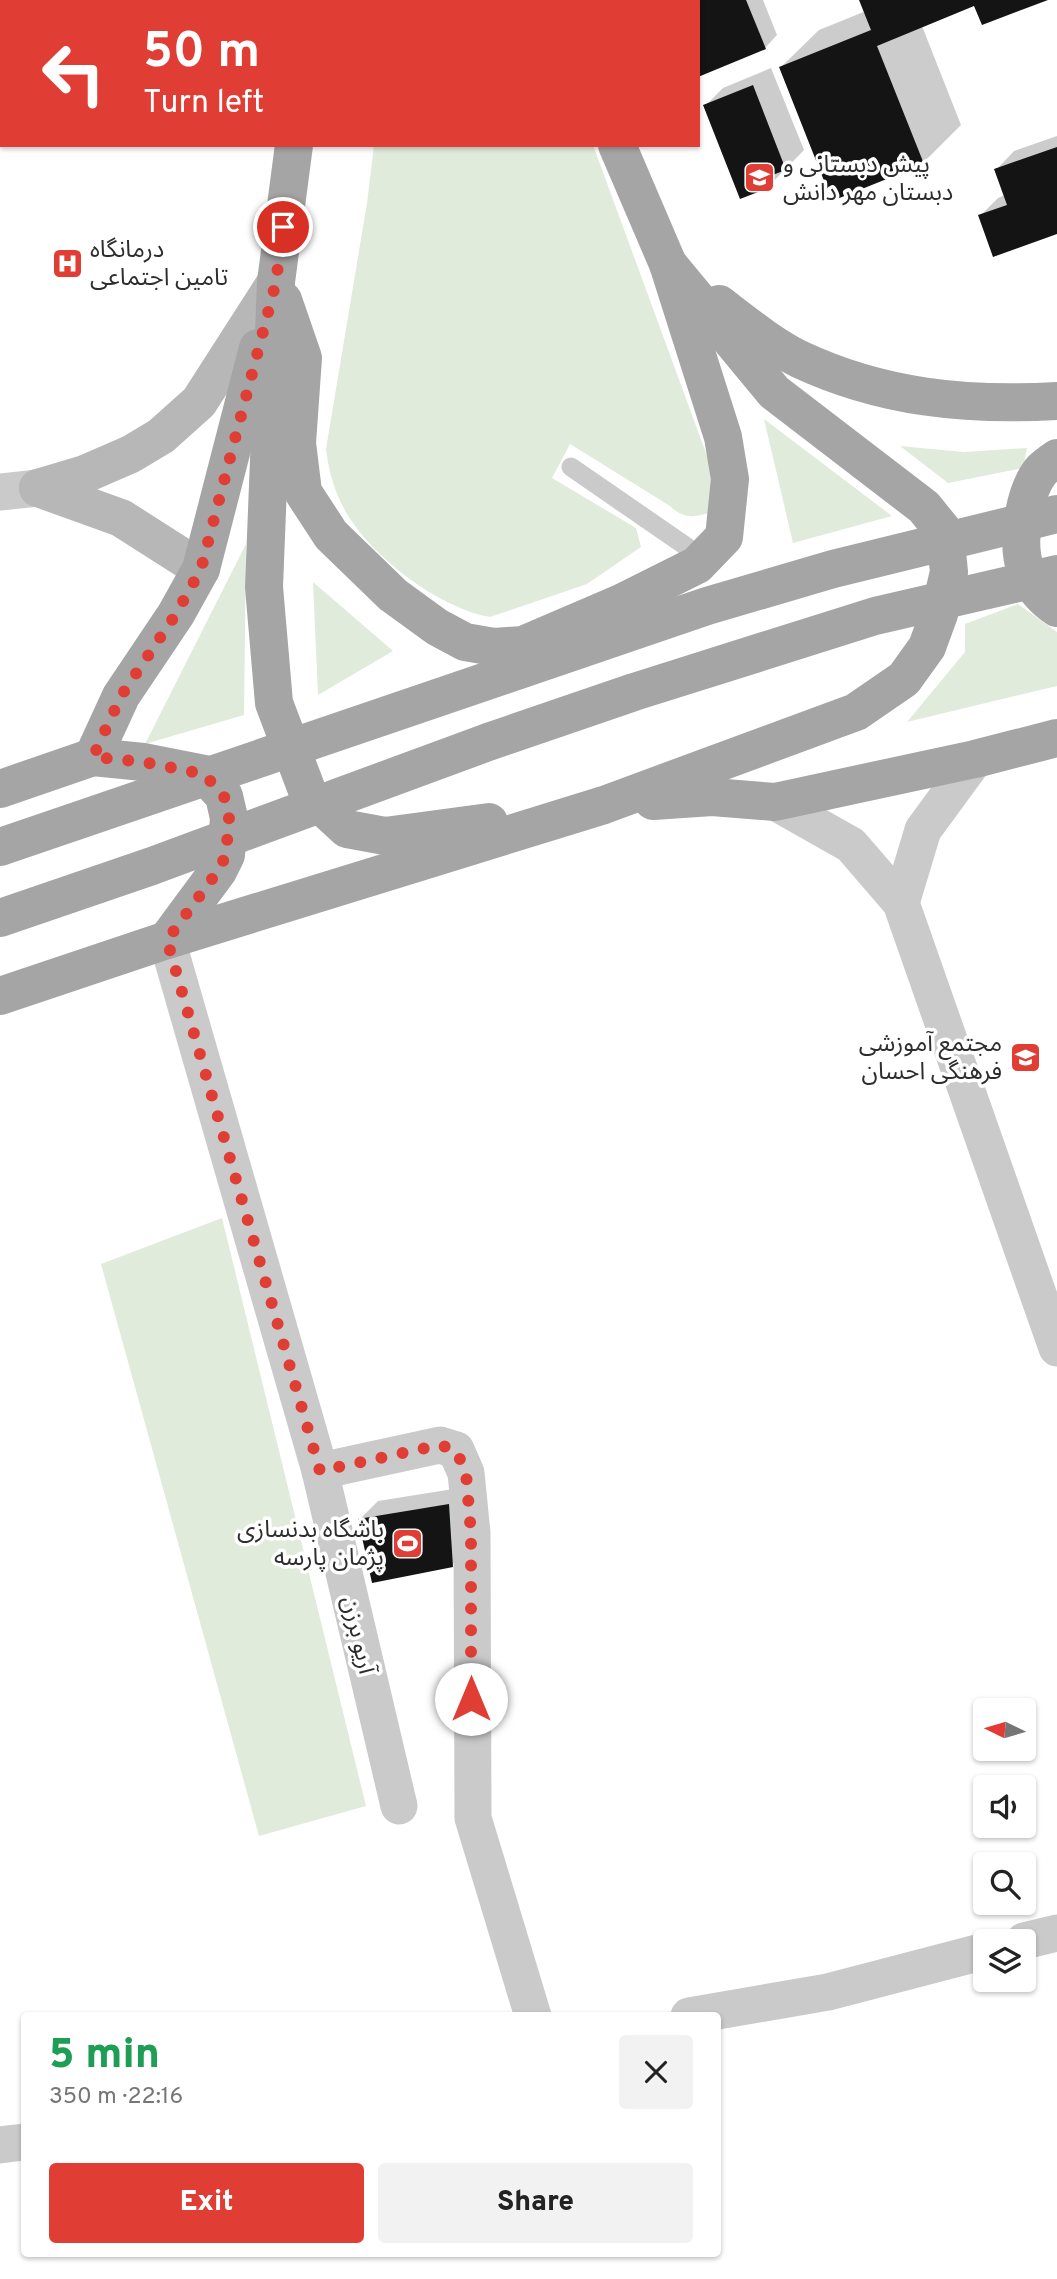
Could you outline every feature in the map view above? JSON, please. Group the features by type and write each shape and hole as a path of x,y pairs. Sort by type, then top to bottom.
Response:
{"main road":[{"path":"294,147 276,282 264,587 274,703 308,793 347,828 385,836 604,805 712,797 775,802 975,759 1057,738"},
{"path":"276,282 303,358 297,443 303,492 331,535 393,595 437,627 465,642 494,648 523,645 601,613 697,565 724,537 730,479 723,437 668,264 618,147"},
{"path":"668,264 748,326 797,358 860,384 968,402 1057,401"},
{"path":"0,996 167,940 604,805 856,712 904,679 927,647 939,614 949,572 945,533 924,507 774,392 668,264"},
{"path":"93,757 121,696 176,614 201,569 276,282"},
{"path":"1057,458 1040,471 1031,492 1023,517 1022,554 1026,572 1044,600 1057,608"},
{"path":"0,847 707,606 833,569 1057,514"},
{"path":"0,918 634,692 875,616 1057,574"},
{"path":"0,789 93,757 143,762 204,774 224,796 229,818 226,855 218,871 167,940"}],"street":[{"path":"0,492 38,488 85,474 131,454 161,436 199,401 276,282"},
{"path":"38,488 121,518 201,569"},
{"path":"901,903 923,830 975,759"},
{"path":"775,802 850,845 901,903 1057,1348"},
{"name":"آریو برزن","path":"167,940 320,1471 399,1807"},
{"path":"320,1471 440,1445 456,1450 466,1473 471,1533 473,1818 533,2012"},
{"path":"1036,1938 1057,1933"},
{"path":"713,2012 828,1992 973,1954"},
{"path":"0,2145 21,2142"}],"lane":[{"path":"571,467 687,547 697,565"}],"green space":[{"path":"374,147 594,147 717,483 709,513 693,516 679,513 570,444 552,478 636,528 641,547 587,584 490,617 451,604 431,593 377,551 351,520 337,494 326,449"},
{"path":"764,419 892,516 793,543"},
{"path":"900,446 964,452 1027,448 1023,468 948,483"},
{"path":"246,544 244,715 145,744"},
{"path":"313,582 393,651 318,695"},
{"path":"1018,604 1057,632 1057,686 907,722 965,652 965,624"},
{"path":"222,1218 366,1806 259,1836 101,1264"}],"building":[{"path":"700,0 746,0 766,49 700,76"},
{"path":"859,0 1048,0 982,25 974,6 877,46 924,164 832,201 779,67 871,30"},
{"path":"753,85 786,170 767,177 771,187 740,199 703,105"},
{"path":"1057,147 1057,234 993,257 978,215 1007,205 994,169"},
{"name":"باشگاه بدنسازی پژمان پارسه","path":"449,1504 453,1567 372,1583 358,1519"}],"place":[{"name":"پیش دبستانی و دبستان مهر دانش","path":"760,178"},
{"name":"درمانگاه تامین اجتماعی","path":"67,263"},
{"name":"مجتمع آموزشی فرهنگی احسان","path":"1025,1057"},
{"name":"باشگاه بدنسازی پژمان پارسه","path":"407,1543"}],"route":[{"path":"283,227 276,282 201,569 176,614 121,696 93,757 143,762 204,774 224,796 229,818 226,855 218,871 167,940 320,1471 440,1445 456,1450 466,1473 471,1533 471,1699"}]}
